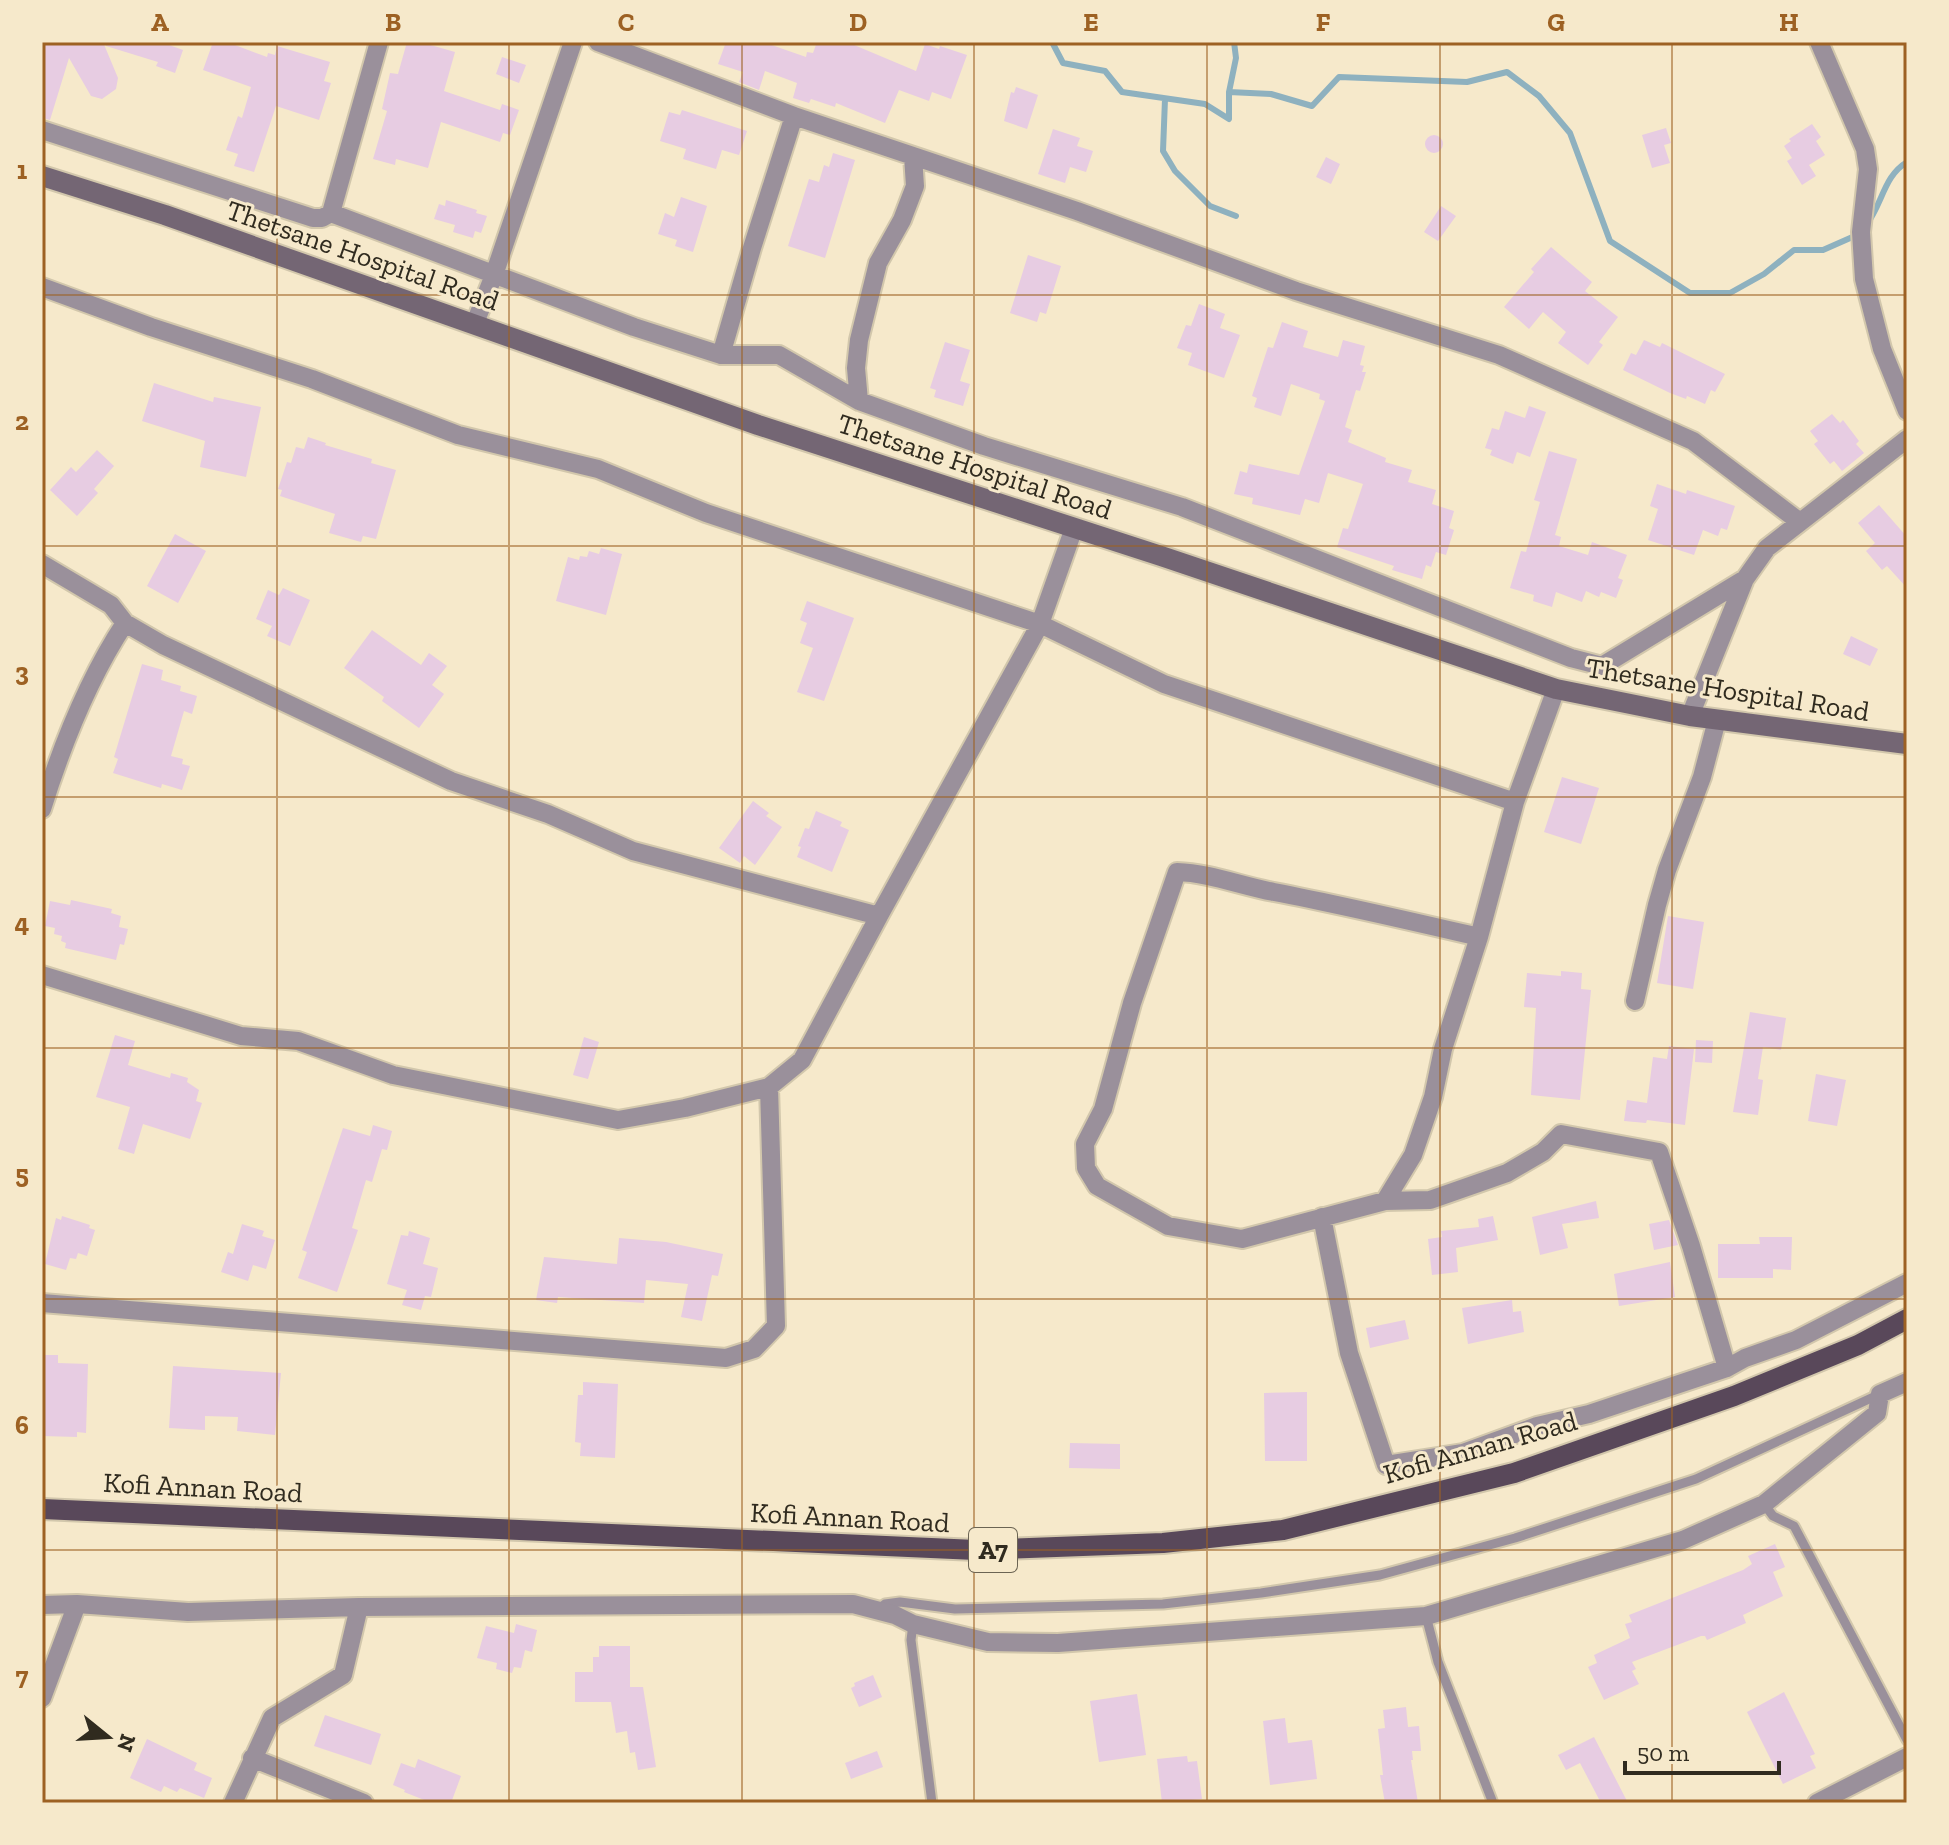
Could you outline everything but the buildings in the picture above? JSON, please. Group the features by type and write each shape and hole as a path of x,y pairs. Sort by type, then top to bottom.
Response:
{"main road":[{"name":"Thetsane Hospital Road","path":"42,176 165,215 758,425 1556,689 1690,716 1907,744"},
{"name":"Kofi Annan Road","path":"42,1509 976,1550 1163,1543 1283,1530 1514,1473 1734,1396 1858,1345 1907,1319"}],"street":[{"path":"42,130 313,218 322,218 331,213 379,42"},
{"path":"475,323 573,42"},
{"path":"598,42 794,116 1077,211 1296,291 1499,355 1693,441 1800,522"},
{"path":"1819,42 1865,149 1868,169 1861,232 1864,279 1882,349 1907,411"},
{"path":"721,355 794,116"},
{"path":"859,401 856,368 859,340 878,263 902,220 915,186 913,156"},
{"path":"331,213 634,327 721,355 779,355 859,401 984,446 1182,507 1571,658 1602,666 1745,579"},
{"path":"42,287 164,332 312,379 458,435 598,469 706,513 1040,624 1164,684 1515,802"},
{"path":"1690,716 1745,579 1767,548 1907,439"},
{"path":"42,975 241,1036 298,1041 393,1075 618,1120 685,1108 769,1087 802,1060 1040,624 1074,528"},
{"path":"42,564 111,605 125,623 221,673 451,781 548,814 633,851 879,916"},
{"path":"42,809 63,748 107,651 125,623"},
{"path":"1385,1201 1413,1155 1433,1097 1443,1049 1479,937 1515,802 1556,689"},
{"path":"1635,1001 1667,870 1702,777 1717,720"},
{"path":"1479,937 1322,900 1271,892 1191,872 1177,872 1132,1003 1103,1109 1085,1144 1086,1168 1097,1186 1168,1226 1242,1239 1385,1201 1430,1200 1507,1173 1543,1152 1561,1134 1659,1152 1727,1368"},
{"path":"42,1303 726,1358 754,1349 776,1326 769,1087"},
{"path":"1322,1217 1349,1353 1386,1465 1463,1453 1537,1426 1589,1414 1727,1368 1745,1358 1796,1340 1907,1283"},
{"path":"42,1605 77,1604 188,1612 359,1607 853,1604 913,1624 988,1642 1058,1643 1426,1616 1683,1540 1764,1504 1877,1413 1880,1394 1907,1382"},
{"path":"42,1698 77,1604"},
{"path":"233,1803 272,1718 343,1675 359,1607"},
{"path":"1817,1803 1907,1757"},
{"path":"252,1758 364,1803"}],"lane":[{"path":"878,1610 885,1604 900,1602 955,1609 1163,1604 1380,1575 1515,1538 1696,1479 1880,1394"},
{"path":"1764,1504 1773,1516 1794,1526 1907,1740"},
{"path":"1426,1616 1438,1662 1493,1803"},
{"path":"913,1624 911,1640 932,1803"}],"waterway":[{"path":"1052,42 1063,63 1105,71 1122,92 1205,104 1229,119 1229,92 1236,58 1234,42"},
{"path":"1229,92 1271,94 1312,106 1339,77 1467,82 1507,72 1539,96 1570,133 1610,241 1690,293 1730,293 1764,274 1794,250 1823,250 1857,235"},
{"path":"1165,99 1163,151 1175,171 1210,206 1236,216"},
{"path":"1867,224 1893,174 1907,162"}]}
